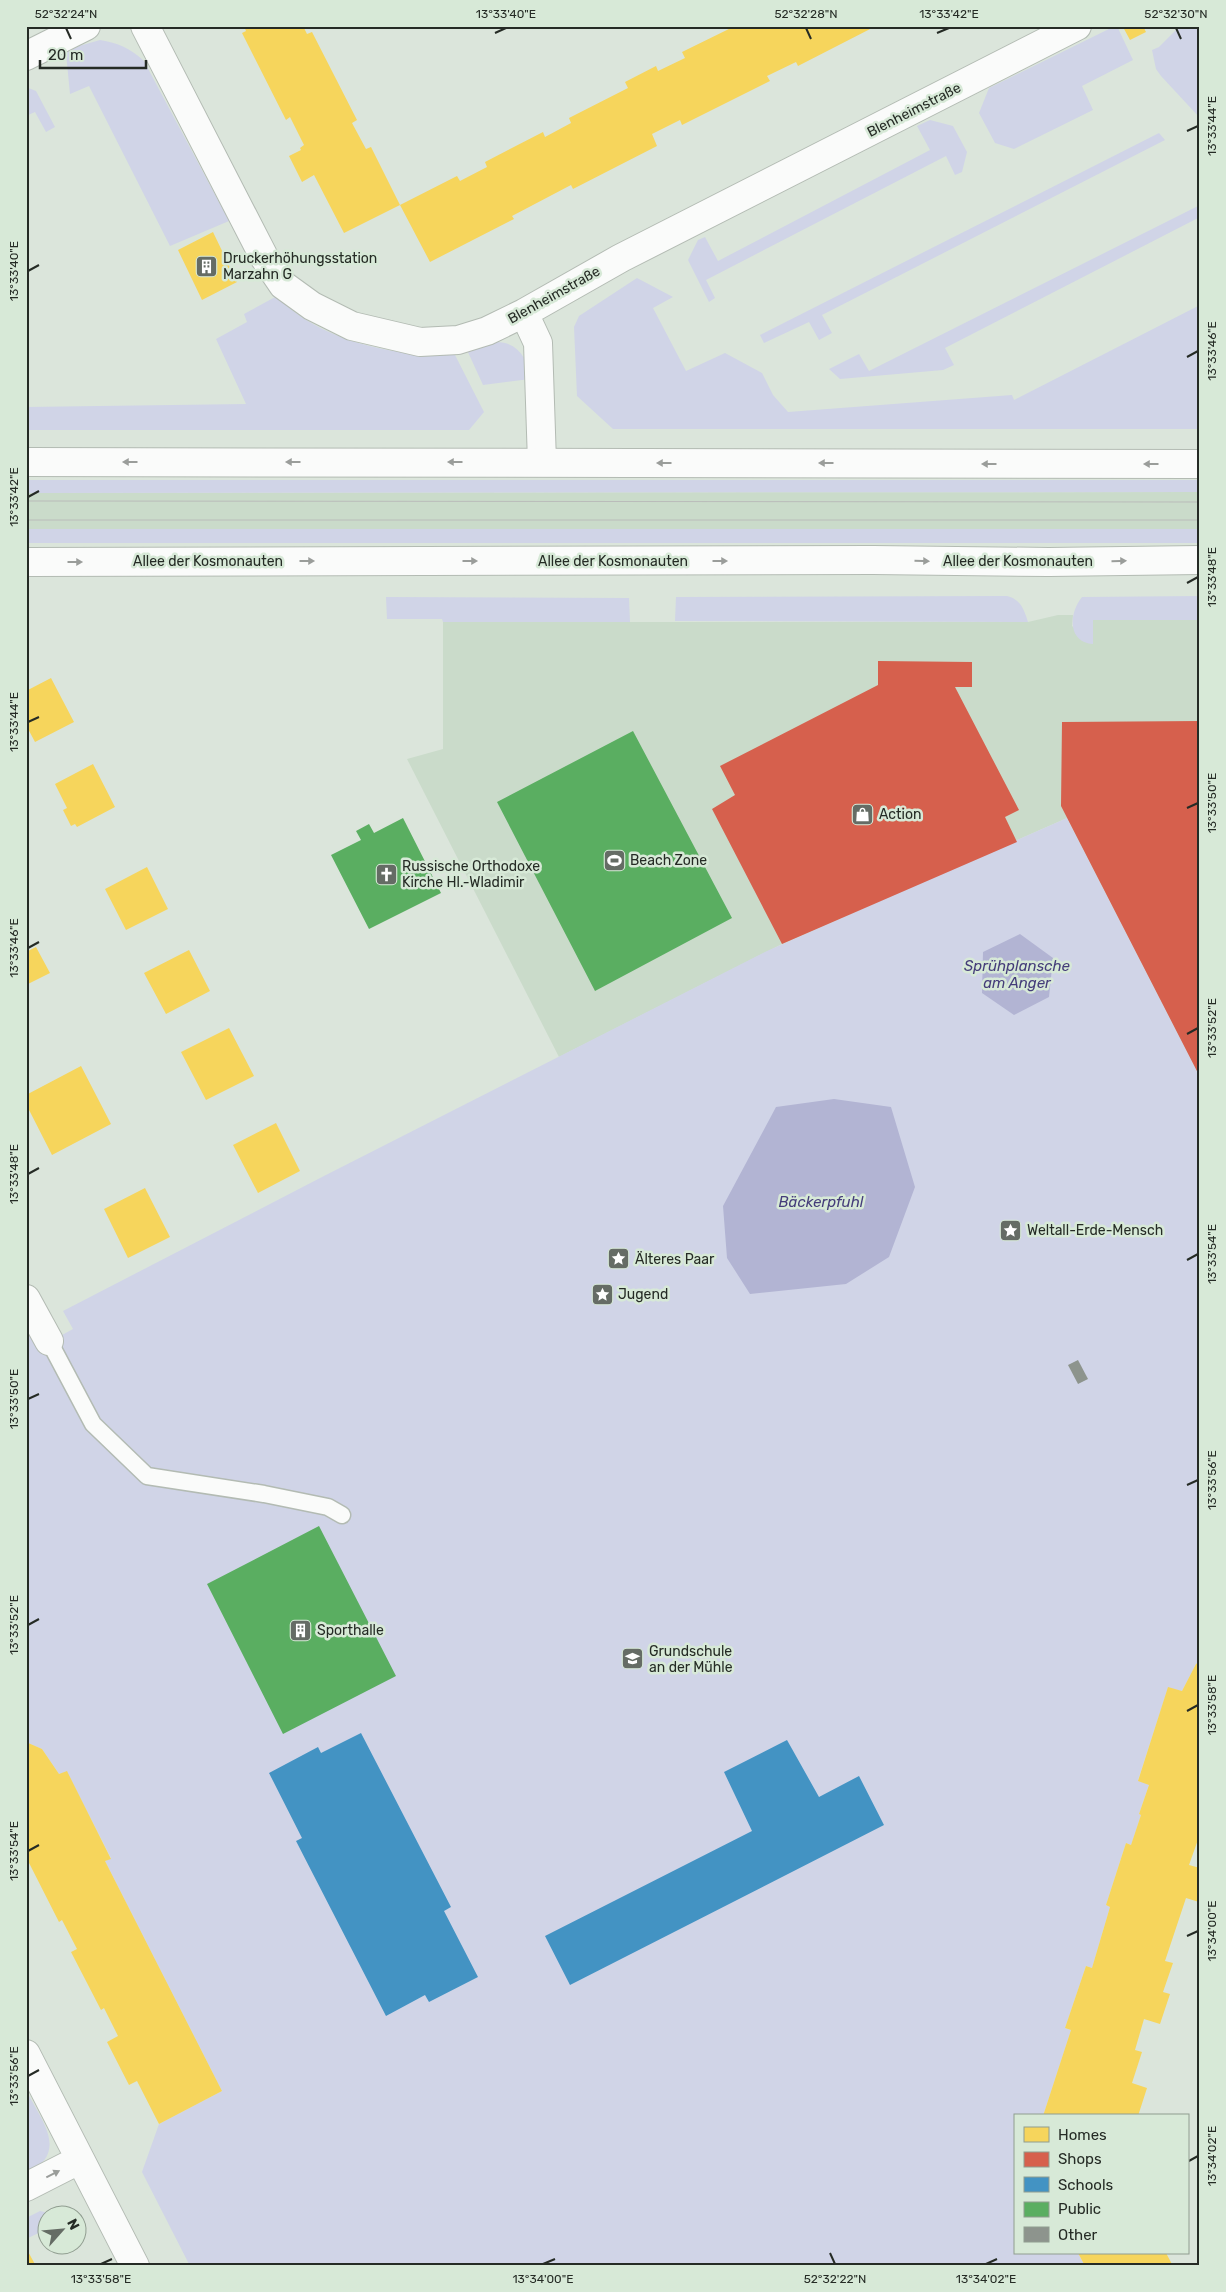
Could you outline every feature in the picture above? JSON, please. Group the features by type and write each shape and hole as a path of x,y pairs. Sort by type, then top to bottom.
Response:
{"main road":[{"path":"26,56 86,26"},
{"name":"Blenheimstraße","path":"145,26 264,257 283,285 312,306 352,326 420,342 465,338 487,332 621,258 1077,26"},
{"path":"524,313 538,342 542,462"},
{"path":"26,462 1200,464"},
{"name":"Allee der Kosmonauten","path":"26,562 873,560 1049,562 1200,560"},
{"path":"26,1299 49,1341"},
{"path":"26,2054 135,2266"},
{"path":"26,2187 79,2160"}],"lane":[{"path":"49,1341 93,1424 147,1476 319,1505 328,1507 342,1515"}],"shaded area":[{"path":"1117,26 1133,60 1082,86 1093,110 1014,149 995,143 979,113 989,88"},
{"path":"1180,26 1200,26 1200,118 1156,69 1152,50 1159,47"},
{"path":"100,40 124,47 144,61 229,221 170,246 89,86 70,94 66,53 79,46"},
{"path":"26,87 36,91 55,127 46,132 35,112 26,116"},
{"path":"930,120 953,126 967,152 962,172 955,175 946,156 706,280 715,298 709,302 688,260 698,240 705,237 718,261 930,150 917,126"},
{"path":"1159,133 1165,140 822,315 832,333 819,340 809,322 764,343 760,335"},
{"path":"1200,205 1200,217 945,348 954,365 943,370 840,379 829,369 859,354 869,371"},
{"path":"637,278 673,297 653,308 686,371 725,353 762,373 773,395 788,412 1012,395 1014,400 1200,305 1200,429 613,429 577,396 574,327 579,316"},
{"path":"277,296 306,320 341,337 359,343 397,352 416,354 454,353 484,412 469,430 26,430 26,407 246,404 216,339 247,322 244,314"},
{"path":"495,342 503,342 510,345 520,353 527,365 530,379 483,385 467,350"},
{"path":"26,480 1200,480 1200,492 26,493"},
{"path":"1200,492 1200,529 26,529 26,493"},
{"path":"26,529 1200,529 1200,543 26,543"},
{"path":"1007,596 1021,605 1028,622 675,621 676,597"},
{"path":"1200,596 1200,620 1093,620 1093,644 1078,638 1073,626 1075,611 1082,597"},
{"path":"386,597 629,598 630,622 443,622 442,619 387,619"},
{"path":"1058,615 1073,615 1072,626 1093,644 1092,620 1200,620 1200,1077 1067,818 782,944 559,1057 407,759 443,749 443,622 1028,622"},
{"path":"1067,818 1200,1077 1200,1661 1196,1664 1182,1691 1168,1688 1138,1780 1149,1785 1139,1814 1141,1815 1131,1845 1126,1843 1106,1905 1110,1907 1092,1968 1086,1966 1065,2028 1071,2030 1044,2114 1014,2114 1014,2254 1079,2254 1085,2266 190,2266 142,2172 159,2124 222,2091 105,1861 111,1858 67,1772 59,1774 42,1749 26,1742 26,1326 42,1346 73,1329 63,1311 767,951"},
{"path":"26,2090 45,2125 50,2146 47,2156 39,2165 26,2174"},
{"path":"38,2212 38,2233 26,2239 26,2218"}],"water":[{"name":"Sprühplansche am Anger","path":"1020,934 1053,958 1049,997 1014,1015 982,993 983,952"},
{"name":"Bäckerpfuhl","path":"834,1099 891,1107 915,1187 889,1257 846,1284 750,1294 727,1258 723,1206 776,1107"}],"building: Homes":[{"path":"244,26 303,26 307,34 312,32 357,120 352,123 366,149 371,147 400,205 344,233 314,175 302,182 289,156 301,150 300,148 304,145 290,117 286,120 242,33 246,31"},
{"path":"735,26 876,26 798,66 796,62 767,76 770,81 682,125 680,120 652,134 657,146 573,189 571,185 512,216 514,219 430,262 400,205 457,176 460,181 487,167 485,162 543,132 545,137 571,123 569,118 628,88 625,82 656,66 658,71 685,58 682,52"},
{"path":"1143,26 1146,32 1130,40 1123,27"},
{"name":"Druckerhöhungsstation Marzahn G","path":"213,232 237,282 202,300 178,250"},
{"path":"51,678 74,722 35,742 26,725 26,691"},
{"path":"93,764 115,807 77,827 75,824 71,826 63,810 67,808 55,784"},
{"path":"147,867 168,909 126,930 105,889"},
{"path":"36,947 50,973 26,985 26,952"},
{"path":"189,950 210,991 166,1014 144,973"},
{"path":"229,1028 254,1076 206,1100 181,1052"},
{"path":"81,1066 111,1124 52,1155 26,1104 26,1095"},
{"path":"276,1123 300,1171 258,1193 233,1145"},
{"path":"145,1188 170,1237 128,1258 104,1209"},
{"path":"1200,1661 1200,1834 1189,1865 1200,1868 1200,1900 1199,1902 1186,1898 1165,1961 1173,1963 1163,1992 1170,1994 1160,2024 1144,2019 1135,2050 1142,2052 1132,2083 1147,2088 1139,2114 1044,2114 1071,2030 1065,2028 1086,1966 1092,1968 1110,1907 1106,1905 1126,1843 1131,1845 1141,1815 1139,1814 1149,1785 1138,1781 1168,1687 1182,1691 1196,1664"},
{"path":"26,1742 42,1749 59,1774 67,1771 111,1859 105,1861 222,2091 159,2124 137,2081 129,2085 107,2042 118,2036 104,2008 101,2010 71,1952 77,1949 62,1920 59,1922 26,1857"},
{"path":"26,2248 36,2266 26,2266"},
{"path":"1079,2254 1167,2254 1173,2266 1085,2266"}],"building: Shops":[{"name":"Action","path":"878,661 972,662 972,687 955,687 1019,810 1005,817 1017,842 782,944 712,809 735,795 720,766 878,685"},
{"path":"1200,721 1200,1077 1061,806 1062,722"}],"building: Schools":[{"path":"361,1733 451,1907 444,1911 478,1977 429,2002 425,1995 386,2016 296,1841 302,1838 269,1773 318,1747 321,1753"},
{"path":"787,1740 819,1797 859,1776 884,1825 570,1985 545,1936 752,1831 724,1772"}],"building: Public":[{"name":"Beach Zone","path":"633,731 732,918 595,991 497,802"},
{"name":"Russische Orthodoxe Kirche Hl.-Wladimir","path":"403,818 441,893 369,929 331,855 361,840 356,831 369,824 374,833"},
{"name":"Sporthalle","path":"319,1526 396,1676 283,1734 207,1584"}],"building: Other":[{"path":"1078,1360 1088,1379 1078,1384 1068,1365"}],"tram line":[{"path":"26,501 1200,502"},
{"path":"26,520 1200,520"}],"place":[{"name":"Druckerhöhungsstation Marzahn G","path":"207,266"},
{"name":"Action","path":"863,814"},
{"name":"Beach Zone","path":"614,860"},
{"name":"Russische Orthodoxe Kirche Hl.-Wladimir","path":"386,874"},
{"name":"Weltall-Erde-Mensch","path":"1011,1230"},
{"name":"Älteres Paar","path":"619,1259"},
{"name":"Jugend","path":"602,1294"},
{"name":"Sporthalle","path":"301,1630"},
{"name":"Grundschule an der Mühle","path":"633,1659"}]}
